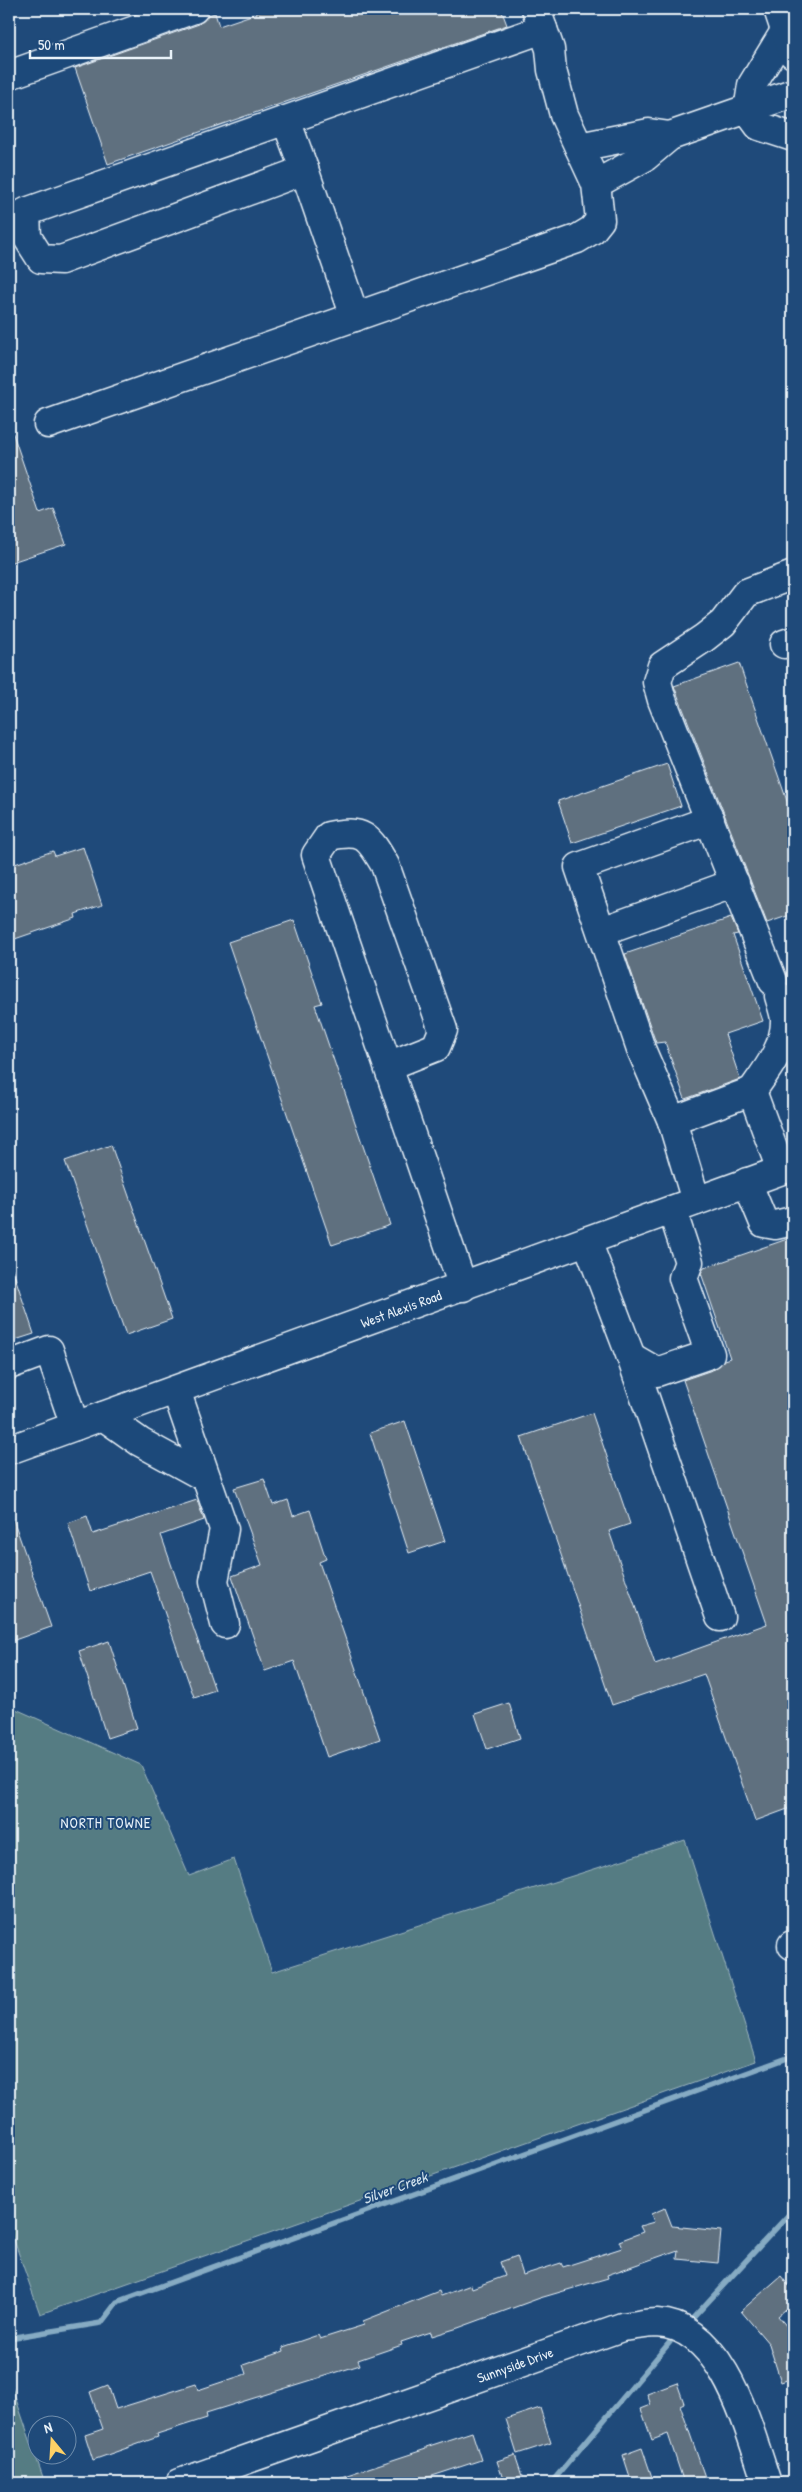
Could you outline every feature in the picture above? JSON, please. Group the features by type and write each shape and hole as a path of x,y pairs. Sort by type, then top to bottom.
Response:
{"main road":[{"path":"9,75 194,9"},
{"path":"48,424 576,239 592,230 600,220 596,184 564,115 552,70 550,49 539,19 286,120 26,212 28,237 40,259 61,260 304,169"},
{"path":"785,31 752,85 748,111 759,126 793,137"},
{"path":"596,184 644,157 670,136 748,111 793,93"},
{"path":"286,120 355,316"},
{"path":"579,147 649,134 670,136"},
{"path":"672,1121 752,1091 770,1066 778,1049 785,1018 776,988 662,700 657,682 662,666 723,623 746,593 793,575"},
{"path":"631,1357 656,1372 710,1354 682,1278 689,1262 684,1206 672,1121 641,1049 580,867 710,820"},
{"path":"388,1066 436,1047 443,1030 385,865 371,841 351,832 329,836 316,855 463,1287"},
{"path":"602,931 735,883"},
{"path":"752,1091 787,1168"},
{"name":"West Alexis Road","path":"9,1450 787,1168"},
{"path":"747,1182 764,1223 775,1225 793,1221"},
{"path":"588,1241 631,1357 720,1617"},
{"path":"9,1365 49,1350 75,1426"},
{"path":"176,1390 224,1529 214,1581 226,1624"},
{"path":"103,1416 140,1442 206,1478"},
{"name":"Sunnyside Drive","path":"180,2483 223,2476 622,2327 658,2323 688,2332 713,2356 734,2389 766,2483"}],"green space":[{"path":"9,1706 141,1765 189,1876 234,1859 272,1972 685,1840 756,2061 40,2314 9,2226"},
{"path":"9,2379 28,2434 28,2464 38,2464 45,2483 9,2483"}],"building":[{"path":"269,9 501,9 507,25 108,164 75,68 199,24 208,15 215,13 219,26"},
{"path":"11,428 40,513 53,508 66,544 9,563 9,429"},
{"path":"739,663 793,818 793,914 767,923 674,686"},
{"path":"667,764 681,806 572,843 558,801"},
{"path":"83,847 102,905 75,914 76,918 9,941 9,866 53,851 55,856"},
{"path":"731,918 738,934 733,935 763,1021 725,1034 740,1079 685,1099 665,1042 656,1043 625,954"},
{"path":"294,920 322,1003 315,1005 390,1225 332,1245 228,942"},
{"path":"111,1145 172,1319 126,1335 65,1161"},
{"path":"793,1237 793,1807 755,1821 704,1674 612,1705 521,1437 592,1413 630,1524 609,1531 655,1664 767,1624 683,1380 715,1369 724,1360 730,1358 701,1273 704,1268"},
{"path":"9,1268 12,1268 34,1334 9,1342"},
{"path":"405,1421 445,1541 409,1553 370,1433"},
{"path":"264,1479 273,1505 288,1500 293,1516 310,1510 326,1559 319,1562 380,1739 327,1757 294,1661 265,1671 232,1576 262,1565 234,1488"},
{"path":"197,1500 204,1520 161,1535 215,1690 194,1697 150,1571 90,1591 68,1523 87,1516 93,1534"},
{"path":"9,1513 11,1513 51,1627 9,1642"},
{"path":"109,1641 137,1728 107,1738 79,1651"},
{"path":"509,1703 520,1738 487,1749 475,1714"},
{"path":"665,2208 672,2226 721,2231 718,2263 677,2259 678,2250 607,2275 608,2278 540,2298 458,2328 432,2336 431,2332 401,2342 402,2345 358,2360 360,2365 206,2413 207,2418 157,2434 158,2437 93,2460 85,2435 103,2429 90,2392 108,2385 116,2409 196,2384 198,2390 246,2374 243,2365 284,2351 283,2347 318,2335 320,2339 364,2325 363,2321 439,2291 441,2296 471,2285 472,2288 505,2276 500,2262 517,2256 523,2275 561,2263 563,2267 622,2248 619,2241 643,2232 640,2226 654,2222 651,2214"},
{"path":"781,2276 793,2291 793,2303 778,2316 793,2334 793,2378 781,2382 769,2344 741,2311"},
{"path":"677,2383 684,2403 680,2405 707,2483 684,2483 668,2434 652,2440 641,2409 651,2405 647,2394"},
{"path":"540,2408 551,2443 517,2454 506,2419"},
{"path":"472,2432 481,2460 411,2483 332,2483 332,2480"},
{"path":"642,2448 654,2483 632,2483 623,2455"},
{"path":"515,2455 522,2476 504,2482 497,2461"}],"waterway":[{"name":"Silver Creek","path":"9,2338 101,2323 117,2302 793,2056"},
{"path":"693,2318 793,2210"},
{"path":"551,2483 670,2342"}],"district":[{"name":"NORTH TOWNE","path":"106,1823"}]}
